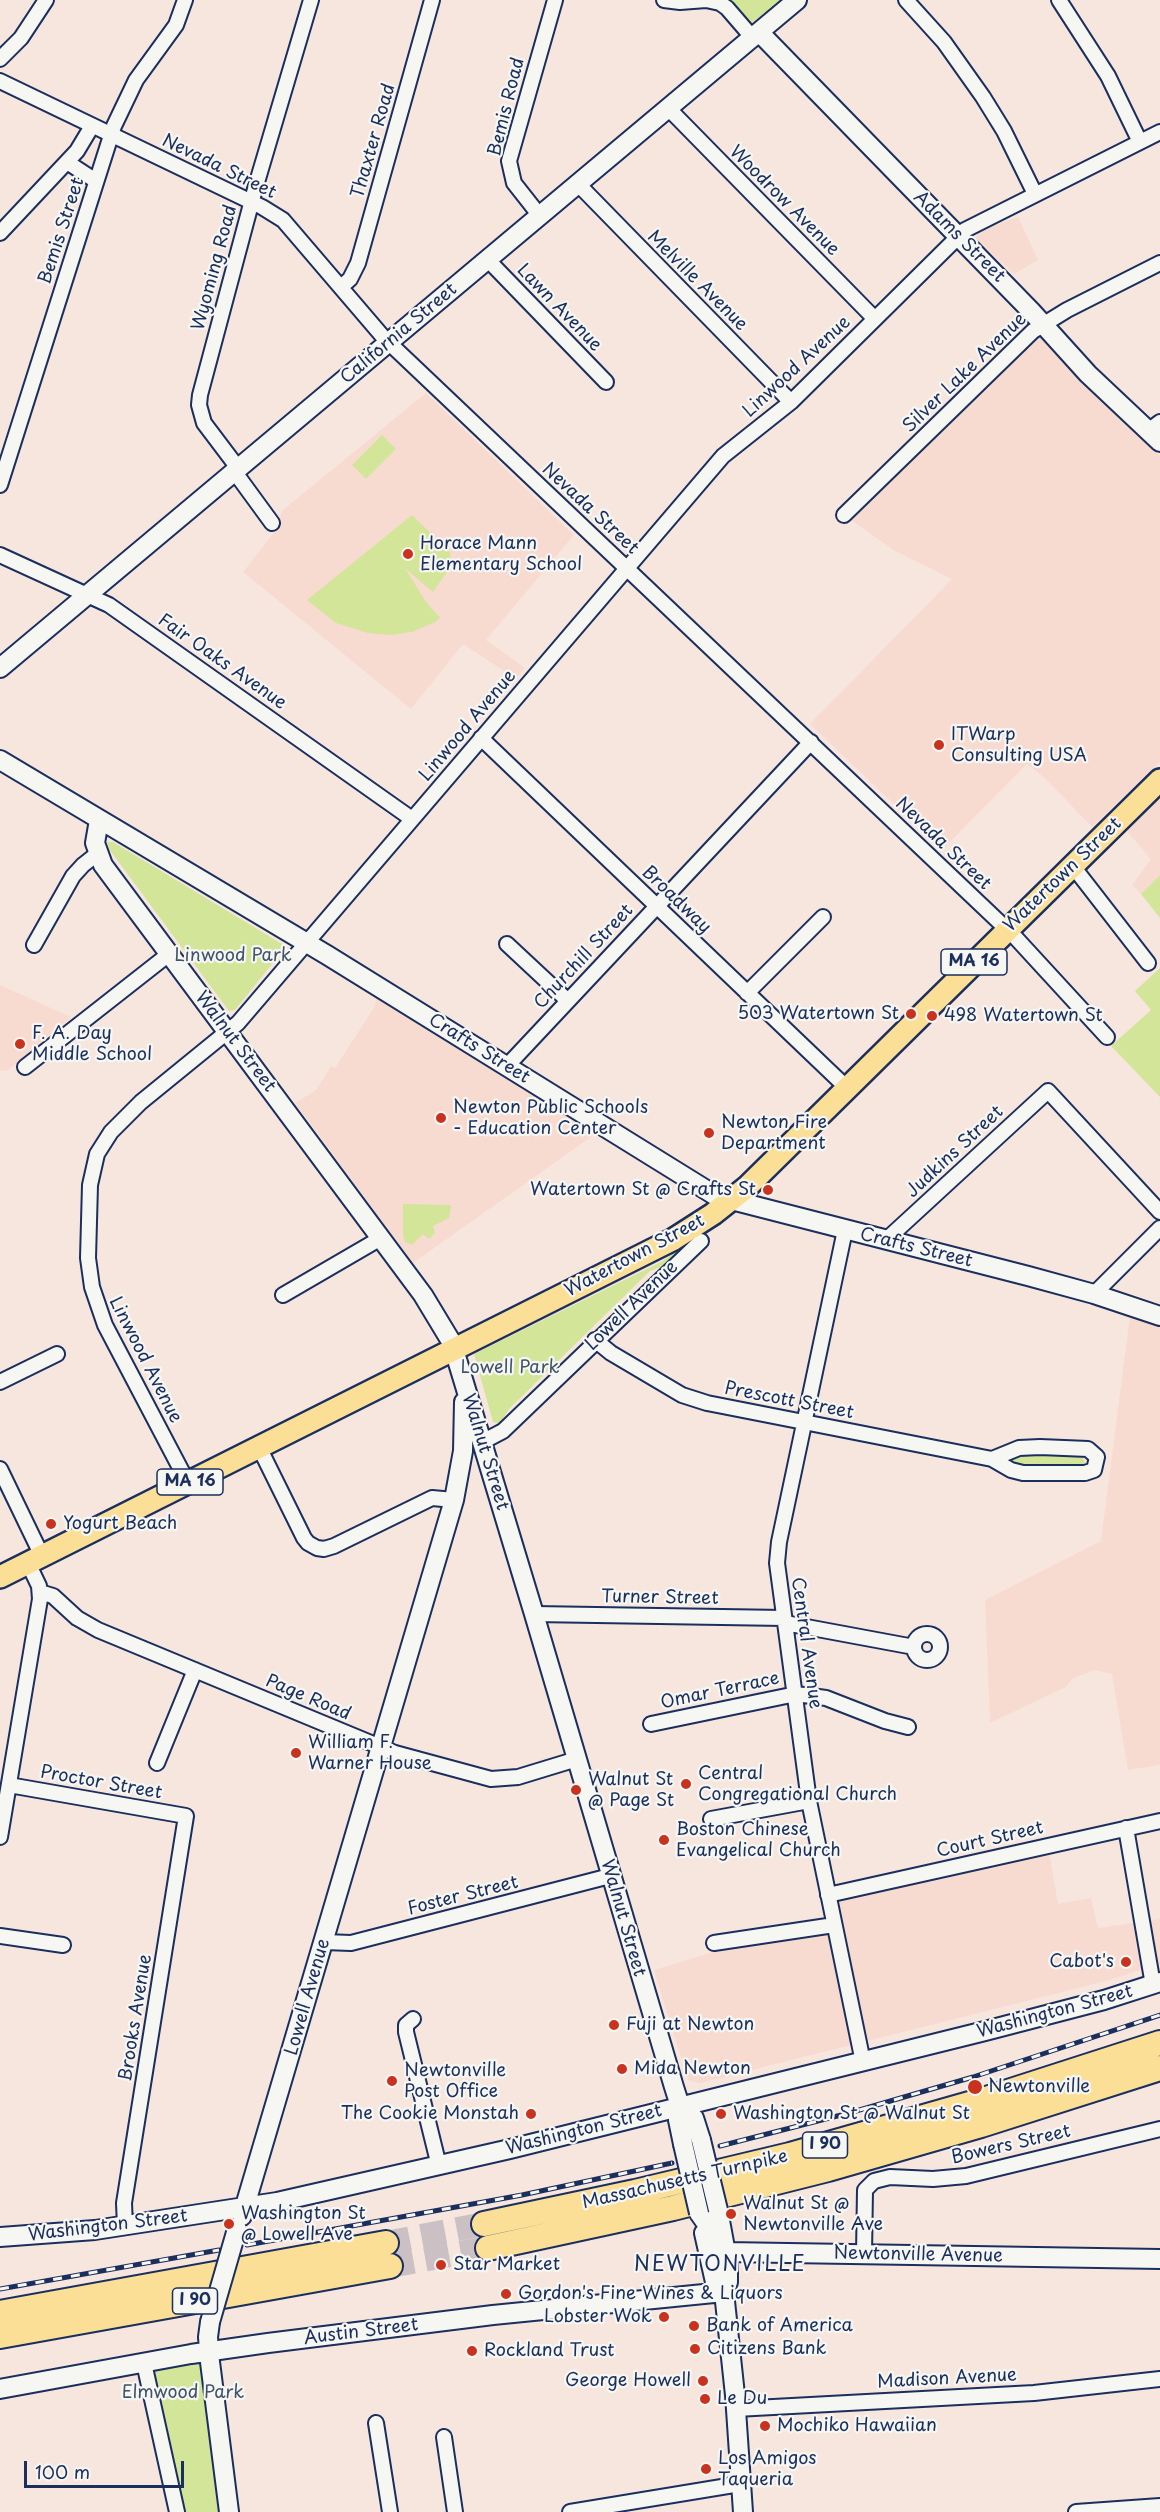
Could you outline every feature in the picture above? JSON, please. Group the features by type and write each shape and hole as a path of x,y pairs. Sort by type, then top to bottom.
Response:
{"highway":[{"name":"Massachusetts Turnpike","path":"1160,2043 980,2102 790,2155 636,2192 486,2236 664,2210 810,2174 981,2125 1160,2068"},
{"name":"I 90","path":"0,2313 388,2255 0,2336"}],"main road":[{"name":"California Street","path":"0,668 797,0"},
{"name":"Adams Street","path":"756,35 958,236 1043,323 1088,374 1156,432"},
{"name":"Crafts Street","path":"0,760 307,943 711,1193 731,1201 1094,1294 1160,1316"},
{"name":"Watertown Street","path":"0,1577 674,1239 731,1201 1160,780"},
{"path":"97,854 95,840 99,820"},
{"name":"Walnut Street","path":"97,854 227,1033 428,1302 454,1349 680,2106 694,2118 692,2142 699,2213 713,2275 717,2286 724,2292"},
{"name":"Lowell Avenue","path":"229,2512 209,2351 210,2322 455,1493 464,1451 464,1381"},
{"path":"455,1493 467,1476 489,1465"},
{"name":"Washington Street","path":"0,2237 66,2233 244,2208 439,2166 1043,2017 1156,1984"},
{"name":"Walnut Street","path":"692,2142 718,2210 726,2252 728,2282 724,2292 736,2409 743,2512"},
{"path":"699,2213 706,2223 712,2242 726,2252"},
{"name":"Newtonville Avenue","path":"726,2252 1160,2259"},
{"name":"Austin Street","path":"0,2389 209,2351 496,2315 724,2292"}],"street":[{"path":"0,59 21,38 46,0"},
{"name":"Bemis Street","path":"0,485 111,134 132,86 176,25 185,0"},
{"name":"Wyoming Road","path":"272,523 204,423 199,405 202,384 252,202 311,0"},
{"name":"Thaxter Road","path":"341,287 350,279 358,263 432,0"},
{"name":"Bemis Road","path":"540,216 514,183 509,160 555,0"},
{"path":"664,0 680,2 706,0 720,3 756,35"},
{"path":"906,0 936,33 971,79 1004,131 1035,194"},
{"path":"1059,0 1108,76 1140,142"},
{"name":"Nevada Street","path":"0,81 252,202 276,215 289,226 388,342 1007,929 1107,1037"},
{"name":"Woodrow Avenue","path":"668,108 875,319"},
{"path":"0,233 82,146 92,126"},
{"name":"Linwood Avenue","path":"188,1483 97,1307 89,1265 90,1185 98,1154 115,1127 141,1102 227,1033 307,943 717,461 791,402 958,236 980,221 1160,132"},
{"path":"67,162 96,182"},
{"name":"Melville Avenue","path":"578,184 791,402"},
{"name":"Lawn Avenue","path":"487,260 606,382"},
{"name":"Silver Lake Avenue","path":"844,515 1001,360 1043,323 1160,263"},
{"name":"Fair Oaks Avenue","path":"0,555 88,594 114,609 412,819"},
{"name":"Broadway","path":"481,738 847,1088"},
{"name":"Churchill Street","path":"507,1066 811,742"},
{"path":"34,945 73,876 97,854"},
{"path":"1072,865 1148,963"},
{"path":"747,993 823,917"},
{"path":"507,944 567,1000"},
{"path":"25,1067 169,954"},
{"name":"Judkins Street","path":"886,1240 1048,1091 1160,1212"},
{"path":"1094,1294 1160,1228"},
{"name":"Central Avenue","path":"845,1230 779,1542 777,1563 809,1801 863,2062"},
{"path":"283,1295 381,1238"},
{"name":"Lowell Avenue","path":"482,1442 502,1431 701,1240"},
{"name":"Prescott Street","path":"596,1340 611,1353 687,1397 707,1403 992,1459 1011,1470 1023,1473 1085,1473 1094,1470 1097,1457 1088,1449 1040,1447 1019,1448 992,1459"},
{"path":"0,1382 57,1354"},
{"path":"259,1447 302,1535 308,1543 317,1548 324,1549 334,1546 432,1498 455,1493"},
{"path":"0,1468 35,1559 40,1592 0,1837"},
{"name":"Page Road","path":"40,1592 53,1596 76,1618 91,1627 381,1748 491,1779 518,1777 577,1759"},
{"name":"Turner Street","path":"534,1614 784,1621 914,1647"},
{"path":"157,1763 195,1670"},
{"name":"Omar Terrace","path":"651,1724 796,1694 826,1698 885,1721 908,1727"},
{"name":"Proctor Street","path":"9,1785 186,1816"},
{"path":"711,1819 809,1801"},
{"name":"Brooks Avenue","path":"124,2226 124,2202 186,1816"},
{"name":"Court Street","path":"828,1895 1160,1821"},
{"path":"1126,1828 1156,1984"},
{"name":"Foster Street","path":"324,1942 351,1943 610,1876"},
{"path":"714,1943 834,1925"},
{"path":"0,1936 63,1945"},
{"path":"413,2019 406,2025 406,2032 439,2166"},
{"name":"Bowers Street","path":"864,2254 865,2190 874,2181 890,2177 933,2179 966,2176 1160,2129"},
{"path":"144,2362 177,2512"},
{"name":"Madison Avenue","path":"736,2409 1044,2392 1160,2379"},
{"path":"376,2423 390,2512"},
{"path":"444,2437 455,2512"},
{"path":"578,2511 740,2484"},
{"path":"1076,2512 1160,2506"}],"shaded area":[{"path":"1018,217 1038,260 1014,274 975,238 982,230"},
{"path":"1036,328 1074,370 1160,456 1160,762 1092,827 1045,778 1027,764 942,850 810,724 952,579 895,551 844,515"},
{"name":"Horace Mann Elementary School","path":"426,393 574,535 486,640 525,668 516,679 463,644 411,709 243,572 273,534 283,510"},
{"path":"1160,796 1160,875 1141,894 1132,885 1151,859 1125,829"},
{"name":"F. A. Day Middle School","path":"0,985 71,1017 7,1071 0,1070"},
{"name":"Newton Public Schools - Education Center","path":"377,995 598,1132 413,1263 295,1103 316,1090 331,1066 335,1068 375,1006"},
{"path":"1130,1316 1160,1327 1160,1765 1128,1770 1112,1674 1094,1670 1072,1679 1066,1687 990,1723 985,1600 1101,1541"},
{"path":"1049,1852 1058,1904 1091,1898 1098,1928 1160,1919 1160,1964 1106,1981 700,2083 688,2080 654,1970 710,1953 828,1926 840,1902 847,1897"}],"green space":[{"path":"726,0 781,0 750,24"},
{"path":"382,435 396,449 366,479 352,465"},
{"path":"412,515 450,552 451,566 433,592 405,568 426,602 440,618 412,632 391,635 368,633 336,623 307,600"},
{"name":"Linwood Park","path":"107,842 113,842 282,944 284,948 281,953 235,1010 229,1011 109,849"},
{"path":"1160,875 1160,918 1141,894"},
{"path":"1160,968 1160,1097 1111,1046 1151,1010 1135,991"},
{"path":"403,1204 451,1205 449,1218 433,1226 435,1233 429,1239 423,1234 412,1245 405,1242 403,1236"},
{"name":"Lowell Park","path":"694,1239 666,1265 650,1271 510,1408 499,1424 493,1422 474,1354 661,1262"},
{"path":"1016,1454 1079,1456 1085,1463 1079,1468 1015,1466 1010,1459"},
{"name":"Elmwood Park","path":"209,2351 229,2512 177,2512 144,2363"}],"tunnel":[{"path":"386,2243 484,2224"},
{"path":"390,2266 488,2248"}],"railway":[{"path":"720,2146 849,2113 973,2077 1160,2015"},
{"path":"247,2245 522,2195 672,2163"},
{"path":"0,2289 219,2250"}],"place":[{"name":"Horace Mann Elementary School","path":"408,554"},
{"name":"ITWarp Consulting USA","path":"939,745"},
{"name":"503 Watertown St","path":"911,1014"},
{"name":"498 Watertown St","path":"932,1016"},
{"name":"F. A. Day Middle School","path":"20,1044"},
{"name":"Newton Public Schools - Education Center","path":"441,1118"},
{"name":"Newton Fire Department","path":"709,1133"},
{"name":"Watertown St @ Crafts St","path":"768,1190"},
{"name":"Yogurt Beach","path":"51,1524"},
{"name":"William F. Warner House","path":"296,1753"},
{"name":"Central Congregational Church","path":"686,1784"},
{"name":"Walnut St @ Page St","path":"576,1790"},
{"name":"Boston Chinese Evangelical Church","path":"664,1840"},
{"name":"Cabot's","path":"1126,1962"},
{"name":"Fuji at Newton","path":"614,2025"},
{"name":"Mida Newton","path":"622,2069"},
{"name":"Newtonville Post Office","path":"392,2081"},
{"name":"Newtonville","path":"975,2087"},
{"name":"The Cookie Monstah","path":"531,2114"},
{"name":"Washington St @ Walnut St","path":"721,2114"},
{"name":"Walnut St @ Newtonville Ave","path":"731,2214"},
{"name":"Washington St @ Lowell Ave","path":"229,2224"},
{"name":"Star Market","path":"441,2265"},
{"name":"Gordon's Fine Wines & Liquors","path":"506,2294"},
{"name":"Lobster Wok","path":"664,2317"},
{"name":"Bank of America","path":"694,2326"},
{"name":"Citizens Bank","path":"695,2349"},
{"name":"Rockland Trust","path":"472,2351"},
{"name":"George Howell","path":"703,2381"},
{"name":"Le Du","path":"705,2399"},
{"name":"Mochiko Hawaiian","path":"765,2426"},
{"name":"Los Amigos Taqueria","path":"706,2469"}],"district":[{"name":"NEWTONVILLE","path":"720,2265"}]}
